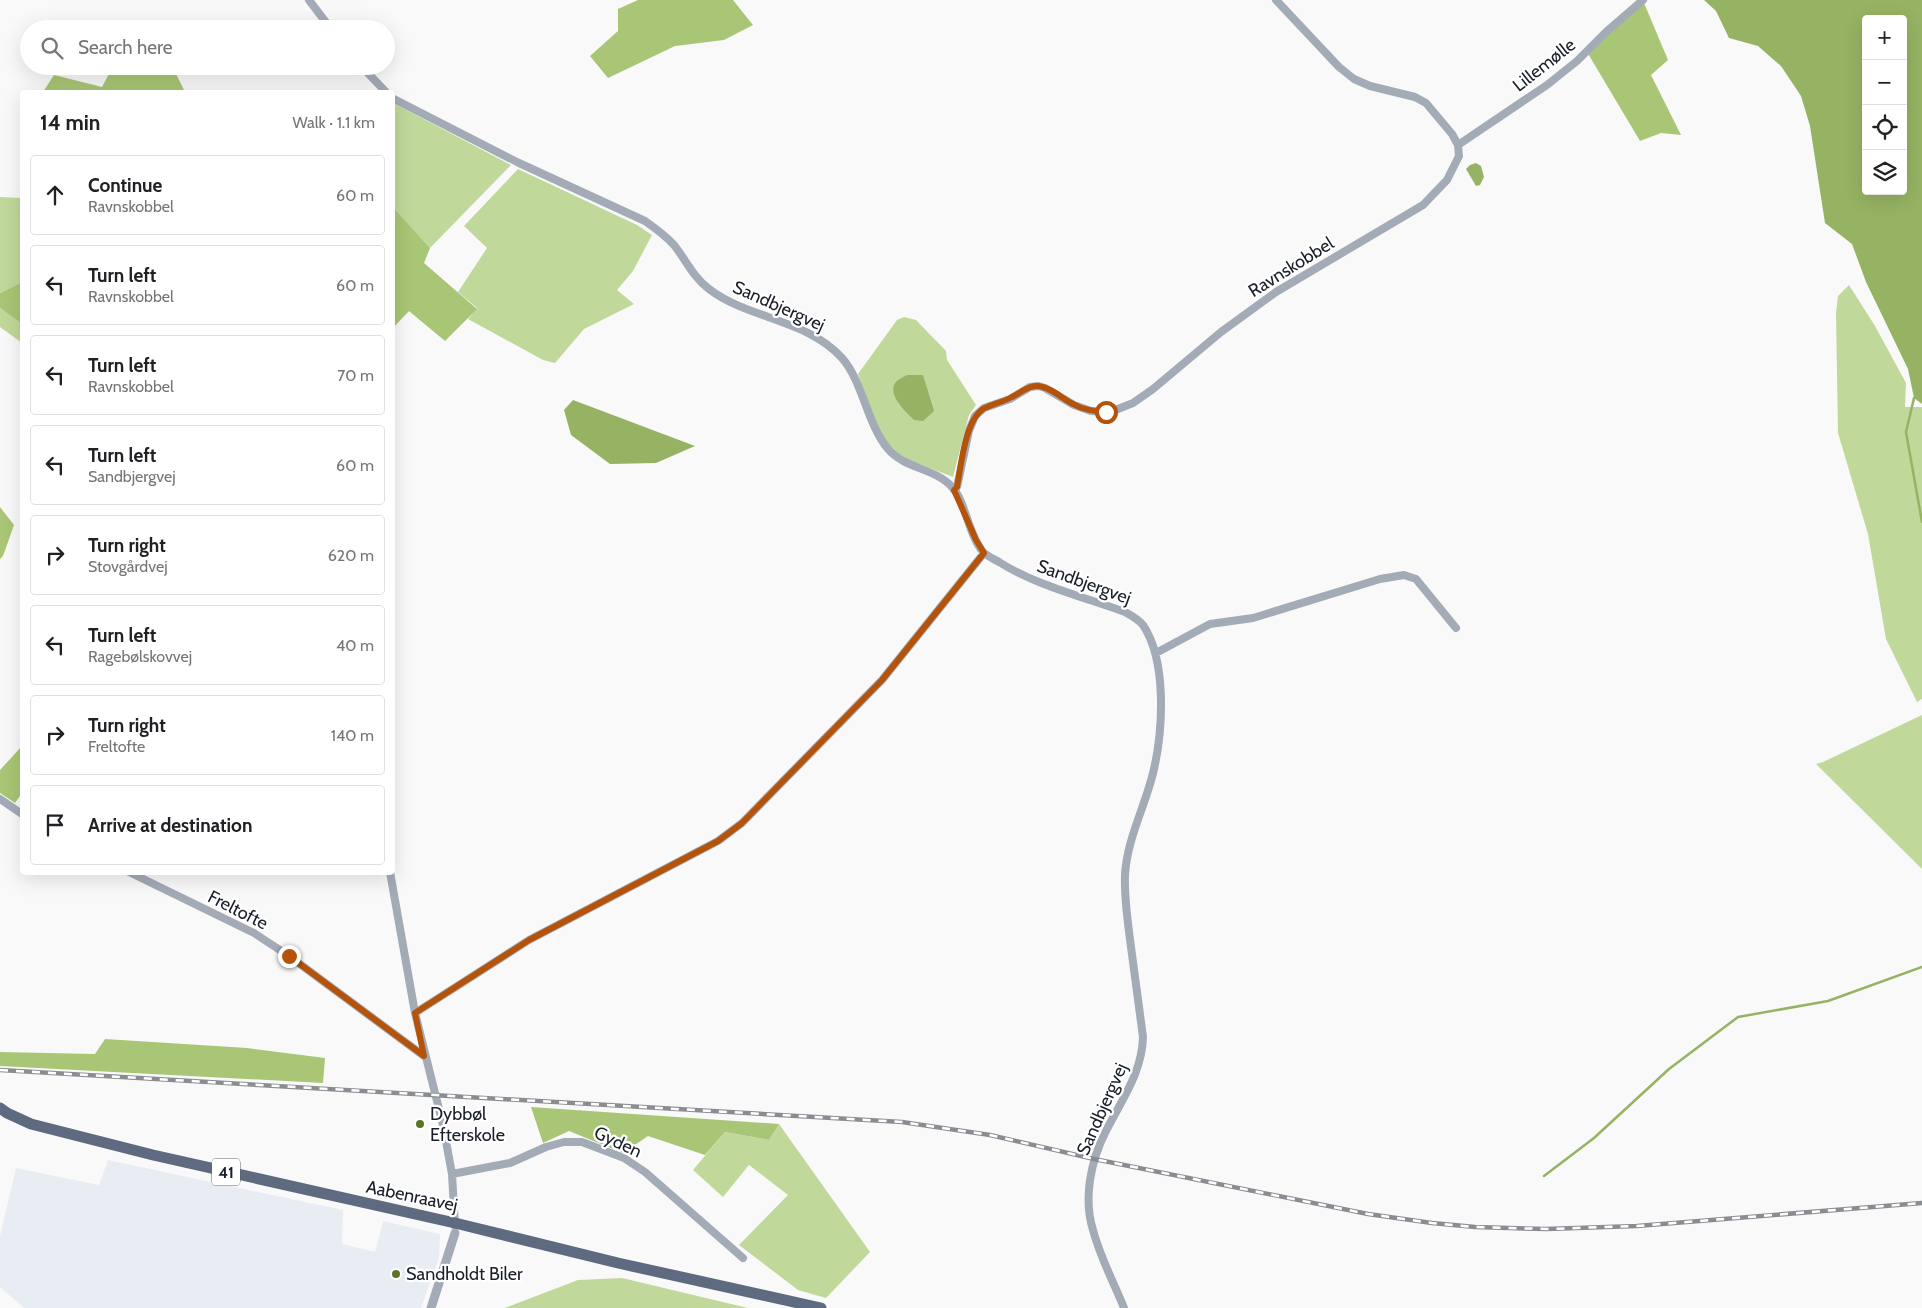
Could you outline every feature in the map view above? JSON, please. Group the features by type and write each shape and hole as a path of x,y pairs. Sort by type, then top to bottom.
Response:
{"main road":[{"name":"Aabenraavej","path":"0,1108 19,1120 47,1129 455,1228 821,1308"}],"street":[{"path":"309,0 324,20"},
{"path":"1276,0 1340,67 1354,79 1370,86 1415,97 1426,103 1452,134 1458,145"},
{"name":"Lillemølle","path":"1458,145 1547,85 1577,61 1606,32 1643,0"},
{"path":"370,75 384,90"},
{"name":"Sandbjergvej","path":"395,100 519,163 645,221 662,233 674,246 694,276 708,289 726,300 792,325 828,345 843,360 876,430 888,450 904,462 939,478 954,490 976,540 984,553 1027,577 1134,617 1142,624 1156,653 1161,697 1159,746 1153,772 1128,849 1124,888 1143,1049 1129,1092 1106,1131 1094,1159 1090,1193 1092,1230 1124,1308"},
{"name":"Ravnskobbel","path":"954,490 957,487 969,431 975,416 984,408 1010,398 1030,387 1038,386 1074,405 1091,411 1106,412 1133,403 1153,389 1221,332 1276,292 1423,205 1448,180 1459,156 1458,145"},
{"path":"415,1013 529,940 718,841 742,823 882,680 984,553"},
{"path":"1156,653 1210,624 1253,618 1380,579 1404,575 1416,579 1456,628"},
{"path":"0,798 20,813"},
{"name":"Freltofte","path":"135,875 254,933 289,956 424,1056"},
{"path":"391,875 415,1013 424,1056 443,1125 452,1174 455,1228 431,1308"},
{"name":"Gyden","path":"452,1174 510,1163 546,1147 564,1142 582,1142 624,1158 645,1172 743,1258"}],"shaded area":[{"path":"638,0 733,0 753,25 724,40 675,46 608,78 590,56 618,31 618,9"},
{"path":"1704,0 1922,0 1922,404 1914,398 1908,369 1866,282 1852,244 1825,223 1810,126 1801,96 1781,66 1758,46 1729,38 1716,11"},
{"path":"1644,3 1668,60 1651,75 1681,135 1661,133 1640,141 1587,52"},
{"path":"54,75 102,87 108,75 176,75 184,90 44,90"},
{"path":"395,104 511,165 430,248 395,209"},
{"path":"1476,163 1481,166 1484,177 1480,185 1476,186 1466,169"},
{"path":"518,169 637,225 652,235 633,271 617,290 634,304 584,329 555,363 543,360 468,319 477,308 458,292 487,248 464,226"},
{"path":"0,197 20,198 20,283 0,293"},
{"path":"395,209 430,248 424,263 477,309 445,341 409,311 395,326"},
{"path":"20,283 20,323 0,308 0,293"},
{"path":"1849,285 1875,326 1906,383 1905,407 1922,407 1922,699 1917,702 1886,639 1868,534 1838,433 1836,313 1838,296"},
{"path":"0,308 20,323 20,342 0,327"},
{"path":"904,317 916,320 946,351 947,360 976,405 969,415 953,477 908,459 894,450 886,441 874,419 858,374 897,320"},
{"path":"907,375 923,375 934,411 923,421 914,420 902,408 893,392 896,382"},
{"path":"573,400 695,446 656,463 610,464 571,435 564,410"},
{"path":"0,507 14,525 3,556 0,559"},
{"path":"1922,715 1922,869 1816,764"},
{"path":"20,748 20,796 15,803 0,793 0,770"},
{"path":"105,1039 247,1048 325,1058 323,1083 0,1066 0,1052 95,1054"},
{"path":"531,1107 779,1124 769,1140 725,1132 705,1155 648,1136 623,1153 569,1131 543,1143"},
{"path":"779,1124 870,1252 826,1298 798,1290 739,1245 788,1195 749,1165 723,1197 693,1170 725,1132 769,1140"},
{"path":"108,1160 343,1210 342,1244 375,1252 383,1221 440,1234 439,1257 421,1308 24,1308 0,1287 0,1236 16,1168 99,1185"},
{"path":"622,1278 748,1308 505,1308 578,1280"}],"waterway":[{"path":"1914,398 1906,432 1922,522"},
{"path":"1544,1176 1594,1138 1669,1069 1738,1017 1828,1001 1922,967"}],"railway":[{"path":"0,1070 902,1122 990,1135 1094,1159 1368,1214 1475,1227 1546,1229 1637,1226 1922,1203"}],"place":[{"name":"Dybbøl Efterskole","path":"420,1124"},
{"name":"Sandholdt Biler","path":"396,1274"}],"route":[{"path":"289,956 424,1056 415,1013 529,940 718,841 742,823 882,680 984,553 976,540 954,490 957,487 969,431 975,416 984,408 1010,398 1030,387 1038,386 1074,405 1091,411 1106,412"}]}
